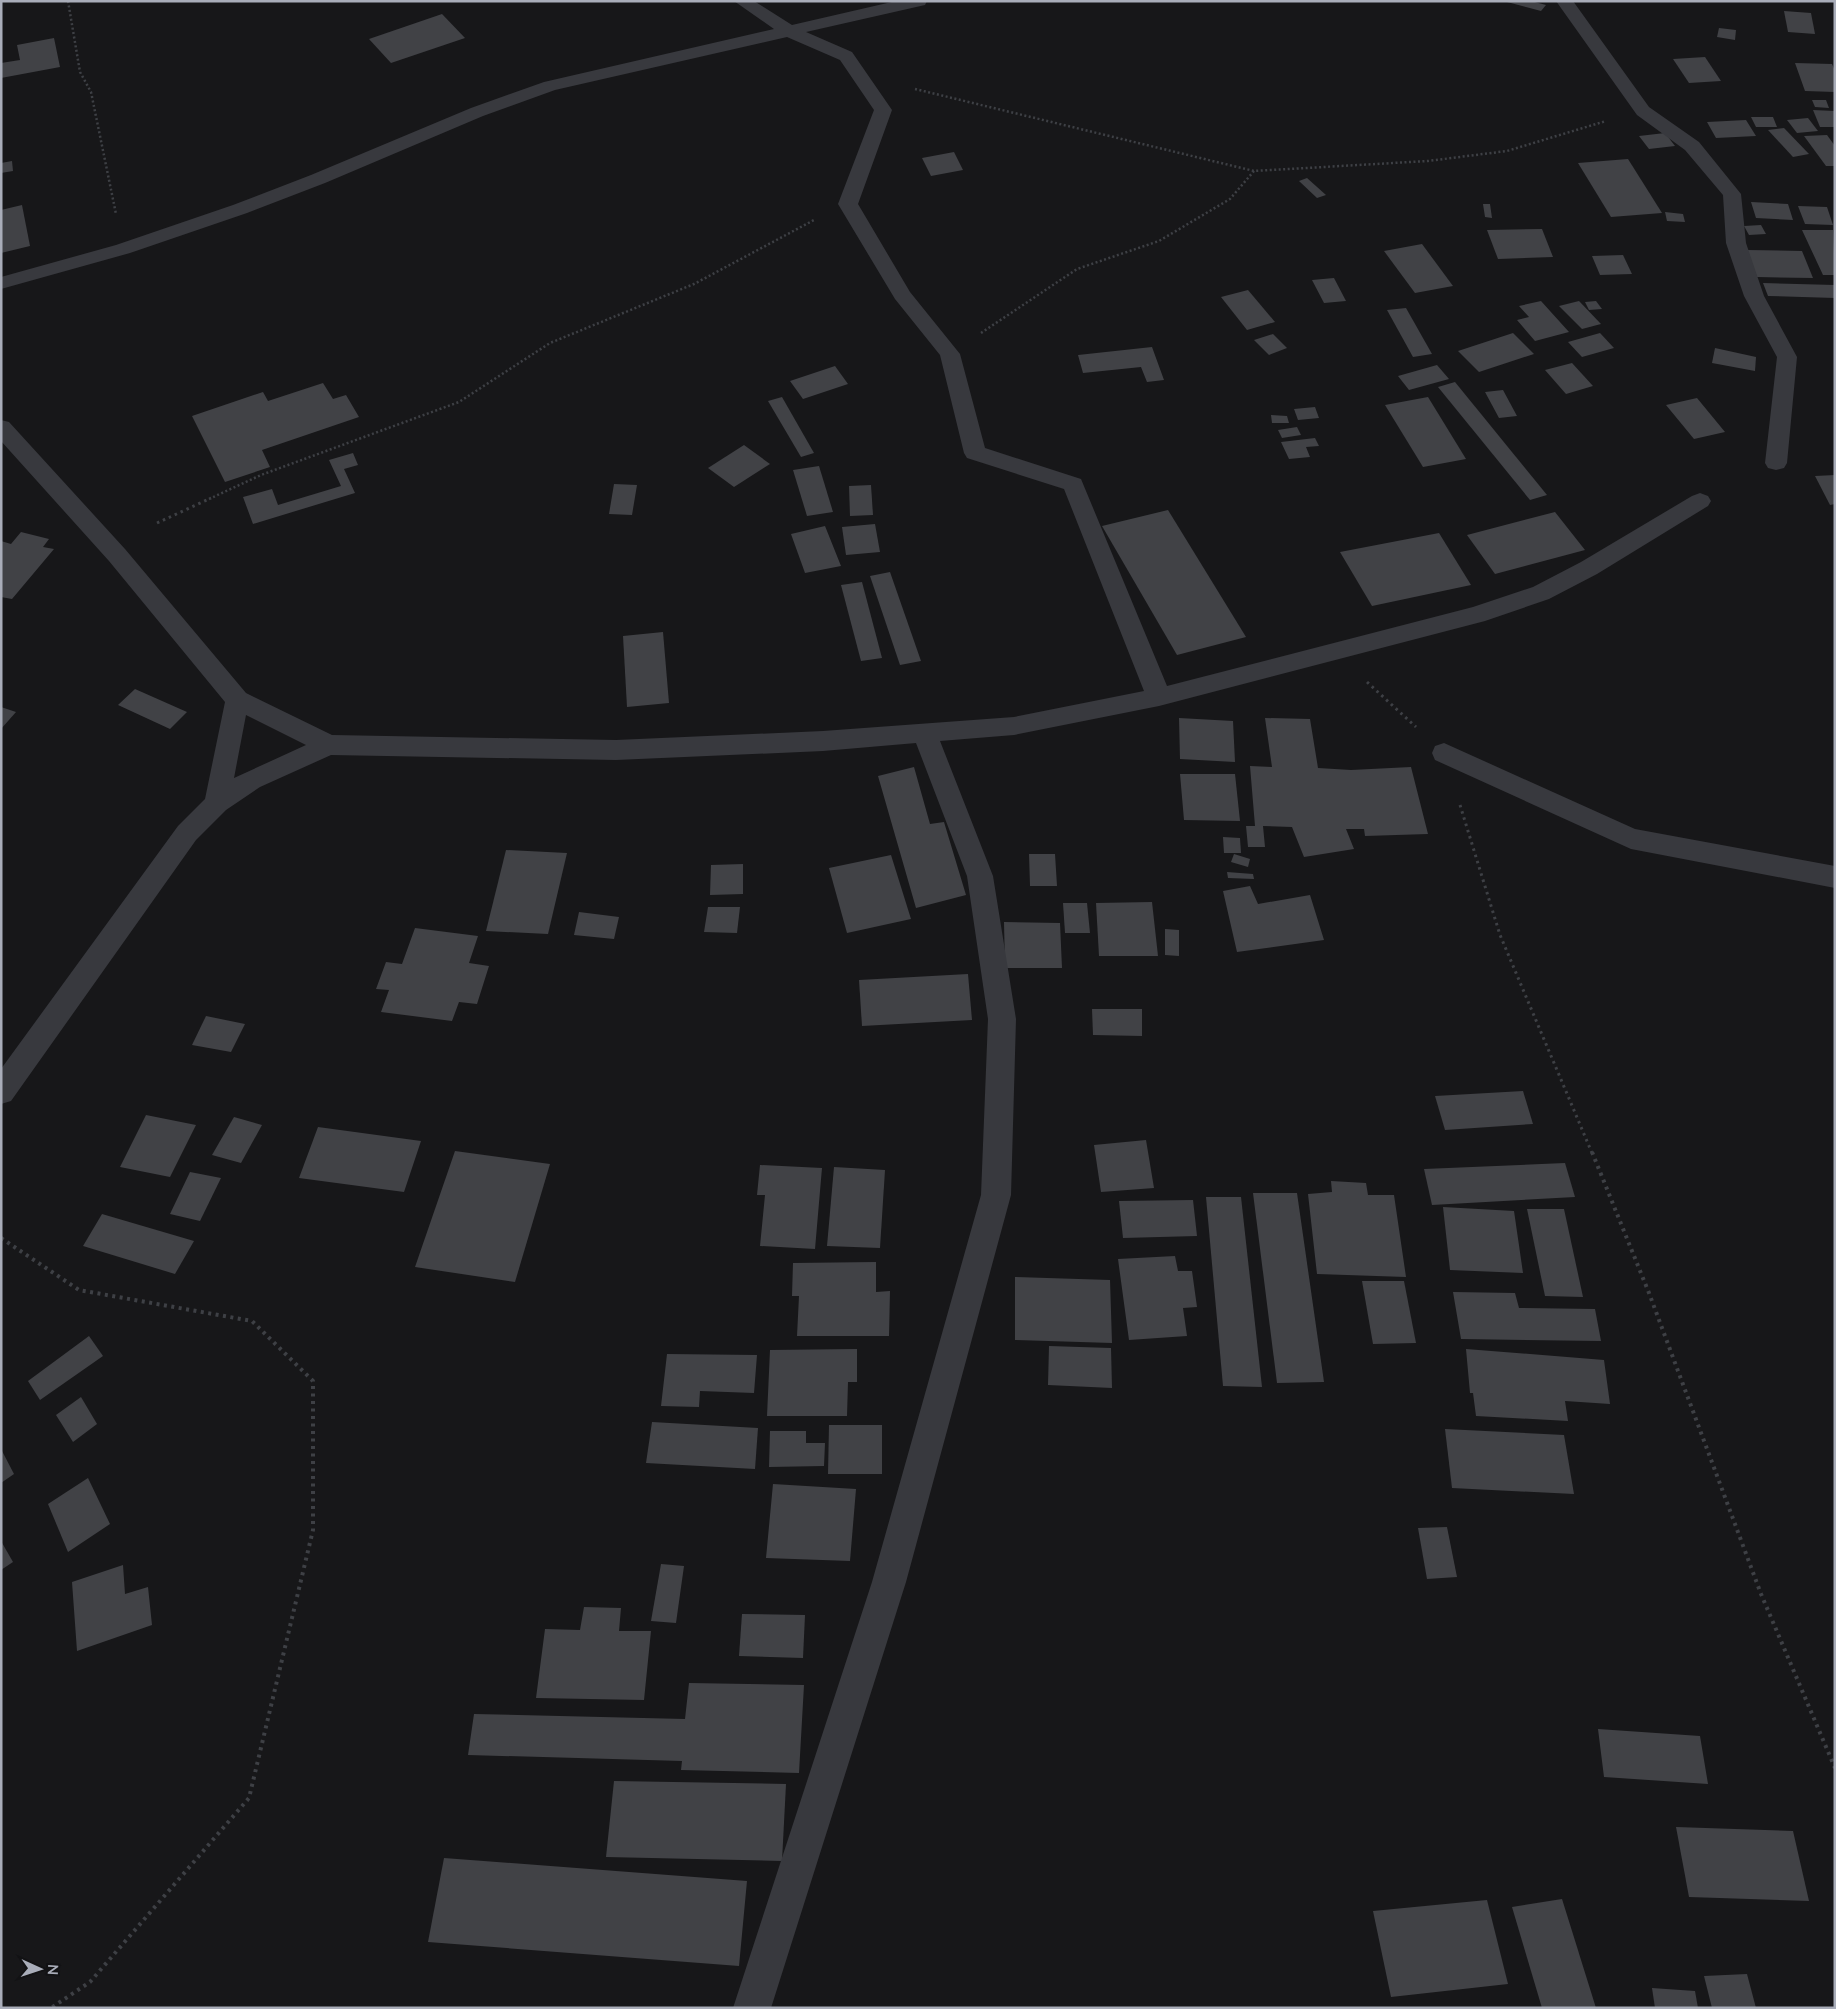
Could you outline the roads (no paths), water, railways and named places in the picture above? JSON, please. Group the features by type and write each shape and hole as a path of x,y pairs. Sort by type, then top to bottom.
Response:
{"street":[{"path":"742,1 789,31 846,56 883,110 848,204 902,295 950,354 975,452 1073,484 1159,697"},
{"path":"1,283 123,249 248,206 318,179 477,112 550,86 918,1"},
{"path":"1564,1 1643,111 1692,146 1732,194 1736,243 1754,296 1787,357 1776,463"},
{"path":"1,427 116,555 237,700 329,745 616,750 823,741 1014,726 1159,697 1477,615 1540,594 1589,568 1700,501"},
{"path":"217,803 237,700"},
{"path":"752,2008 889,1582 996,1195 1002,1019 983,895 980,876 924,733"},
{"path":"1,1092 187,833 217,803 251,780 329,745"},
{"path":"1444,753 1631,839 1835,877"}]}
